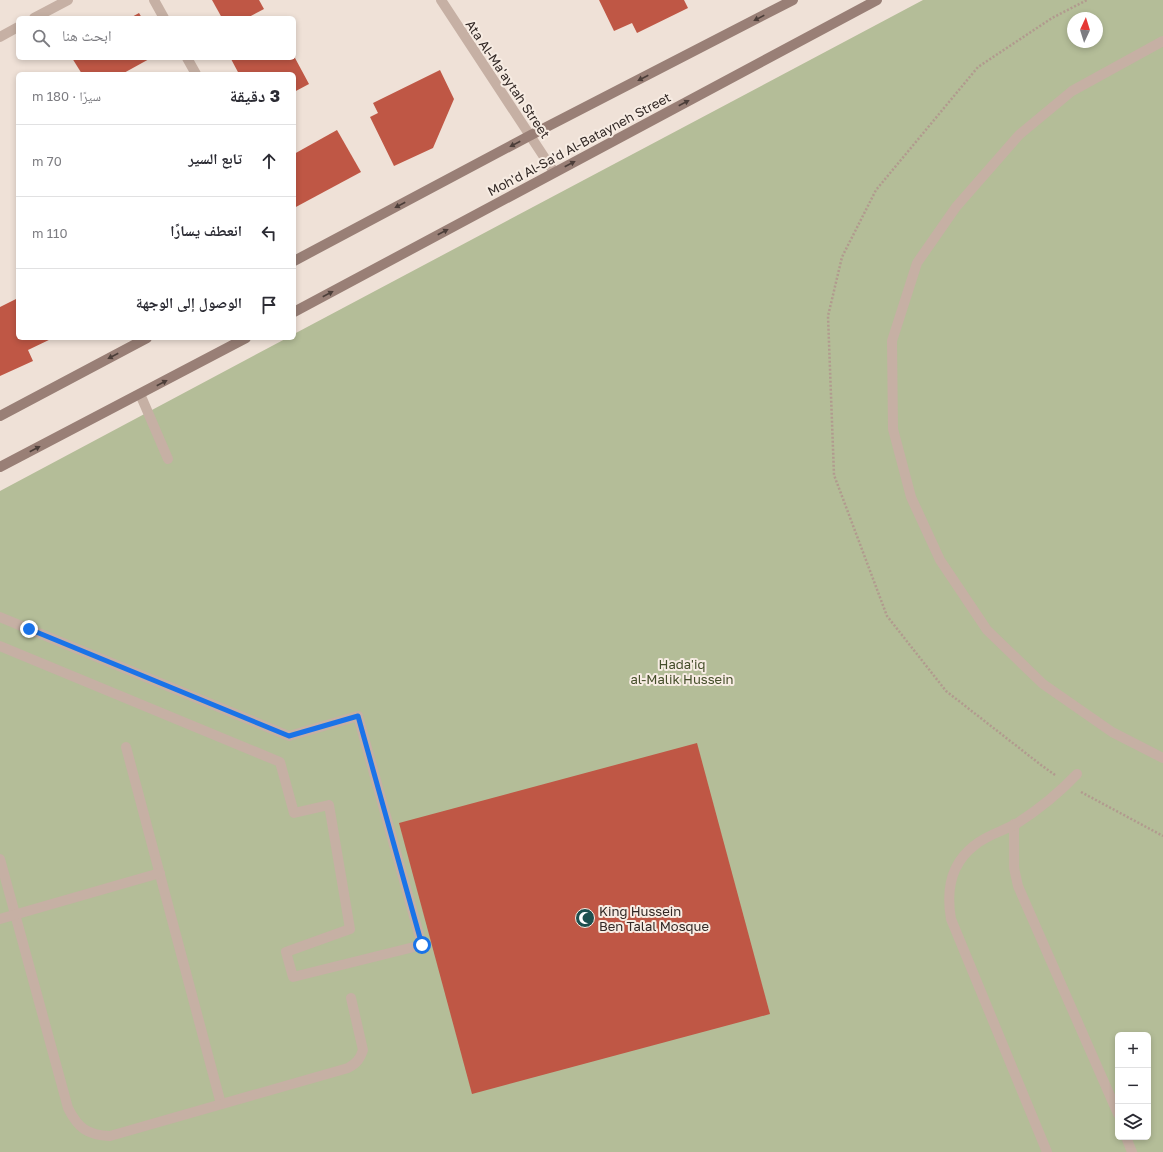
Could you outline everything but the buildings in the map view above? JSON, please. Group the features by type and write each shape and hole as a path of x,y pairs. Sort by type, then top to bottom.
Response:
{"street":[{"path":"38,16 68,0"},
{"path":"154,0 163,16"},
{"name":"Ata Al-Ma'aytah Street","path":"441,0 554,172"},
{"path":"296,260 793,0"},
{"name":"Moh'd Al-Sa'd Al-Batayneh Street","path":"296,311 877,0"},
{"path":"0,37 16,28"},
{"path":"1163,41 1072,91 1019,135 956,207 917,263 892,341 893,428 911,497 940,560 987,630 1043,684 1112,732 1163,758"},
{"path":"188,60 195,72"},
{"path":"0,416 143,340"},
{"path":"0,467 242,340"},
{"path":"140,394 168,459"},
{"path":"0,617 289,736 358,716 422,945 293,977 286,952 350,929 329,805 294,813 280,762 0,646"},
{"path":"126,747 222,1104"},
{"path":"1047,1152 951,919 948,902 950,886 955,870 964,856 975,845 1014,824 1042,806 1068,784 1077,774"},
{"path":"1014,824 1014,858 1018,886 1115,1107"},
{"path":"0,859 68,1108 74,1120 84,1130 96,1135 110,1136 348,1068 356,1064 363,1050 351,998"},
{"path":"0,919 160,873"},
{"path":"1127,1140 1132,1152"}],"path":[{"path":"1041,765 1068,784 1092,798 1163,836"}],"green space":[{"name":"Hada'iq al-Malik Hussein","path":"923,0 1163,0 1163,1152 0,1152 0,491 283,340 296,340 296,333"}],"place":[{"name":"King Hussein Ben Talal Mosque","path":"585,918"}],"route":[{"path":"29,629 289,736 358,716 422,945"}]}
